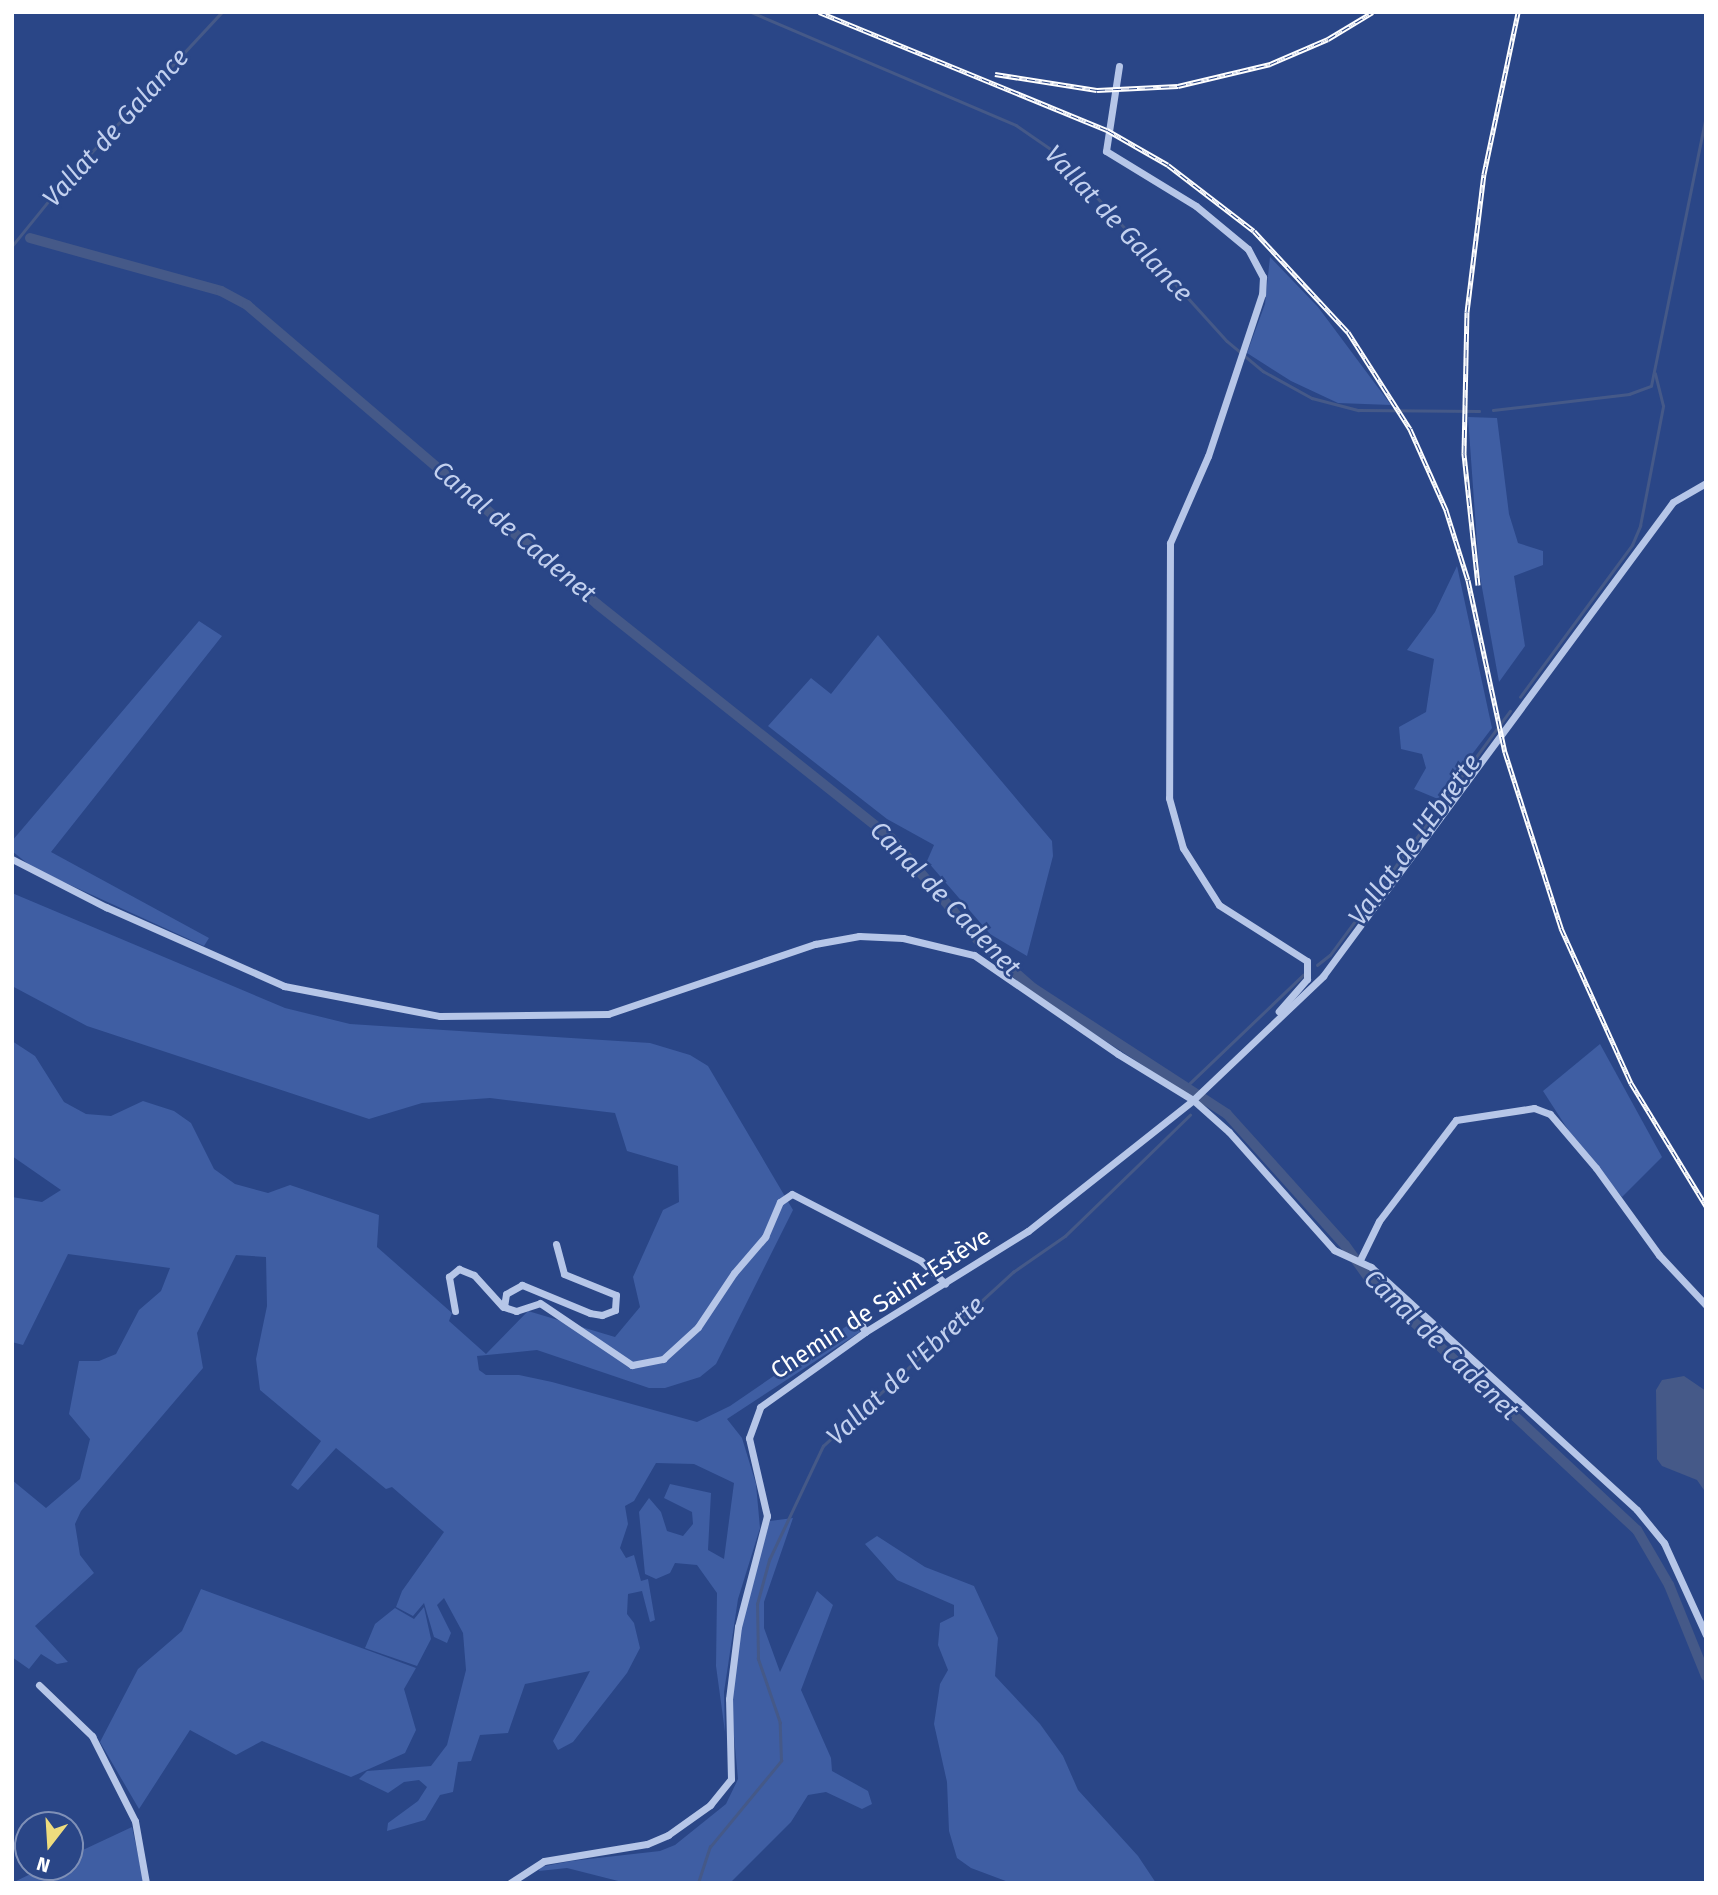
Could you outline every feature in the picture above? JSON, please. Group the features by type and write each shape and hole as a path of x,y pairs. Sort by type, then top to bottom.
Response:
{"street":[{"path":"1119,66 1105,151 1196,206 1260,264 1262,294 1248,340 1208,456 1170,543 1169,799 1183,848 1219,905 1298,951 1310,966 1307,979 1271,1023"},
{"path":"1271,1023 1323,976 1364,925 1673,502 1706,483"},
{"path":"12,859 74,892 284,986 440,1016 608,1014 815,944 847,938 884,936 954,947 985,961 1107,1047 1195,1098 1229,1132 1334,1250 1358,1260 1645,1518 1664,1543 1706,1635"},
{"name":"Chemin de Saint-Estève","path":"510,1883 544,1861 647,1844 690,1821 726,1787 733,1770 729,1699 738,1627 767,1516 749,1430 754,1415 768,1400 865,1332 1028,1231 1195,1098 1271,1023"},
{"path":"1358,1260 1378,1221 1456,1120 1534,1108 1550,1114 1596,1168 1659,1255 1706,1305"},
{"path":"454,1311 449,1277 459,1269 474,1275 504,1307 516,1311 540,1303 625,1363 651,1365 698,1328 734,1273 765,1237 780,1202 792,1194 921,1261 945,1283"},
{"path":"504,1307 506,1294 522,1285 590,1313 602,1315 615,1310 616,1295 564,1274 556,1244"},
{"path":"860,1321 865,1332"},
{"path":"39,1685 81,1723 97,1747 135,1821 146,1883"}],"shaded area":[{"path":"1270,257 1318,307 1391,405 1338,403 1291,381 1247,353 1265,304"},
{"path":"1468,417 1497,418 1509,514 1518,543 1543,551 1543,565 1514,576 1525,646 1499,682 1479,571"},
{"path":"1457,566 1492,728 1438,799 1414,789 1426,768 1422,754 1401,749 1399,727 1426,712 1434,659 1407,650 1435,612"},
{"path":"199,621 222,636 51,852 209,938 204,946 33,868 12,851 12,841"},
{"path":"878,635 1052,841 1053,856 1027,956 990,934 927,861 934,845 887,819 768,726 811,678 831,694"},
{"path":"12,893 285,1008 350,1024 650,1043 690,1055 708,1066 793,1210 716,1364 700,1377 665,1388 649,1388 537,1350 477,1356 479,1370 486,1375 519,1375 552,1382 697,1422 730,1406 854,1321 860,1332 727,1419 742,1438 756,1484 760,1528 738,1599 724,1692 725,1732 716,1666 717,1593 697,1565 675,1563 670,1573 656,1579 645,1574 639,1512 649,1498 661,1512 667,1531 683,1536 693,1524 692,1512 664,1498 670,1484 711,1493 708,1550 724,1559 734,1483 694,1464 656,1463 634,1501 625,1506 628,1524 620,1548 626,1558 634,1555 641,1581 648,1579 655,1620 650,1622 642,1591 628,1594 627,1614 634,1623 640,1648 627,1673 573,1742 558,1750 553,1741 590,1671 525,1684 508,1733 480,1735 471,1761 458,1762 453,1792 440,1795 425,1820 387,1831 388,1823 418,1801 427,1787 419,1780 404,1782 388,1793 359,1779 367,1771 431,1766 447,1745 466,1670 463,1633 444,1598 437,1605 451,1633 447,1643 434,1637 424,1603 413,1616 396,1607 402,1591 444,1532 392,1487 386,1489 336,1448 298,1490 291,1485 321,1441 260,1390 256,1359 267,1306 266,1257 236,1255 197,1333 203,1368 81,1511 75,1524 80,1555 94,1573 35,1626 68,1662 57,1664 41,1654 29,1669 12,1657 12,1480 46,1508 80,1479 90,1439 69,1414 79,1361 99,1361 116,1354 139,1310 161,1291 170,1268 68,1254 23,1345 12,1342 12,1197 42,1202 61,1190 12,1156 12,1041 35,1056 64,1102 86,1114 111,1116 143,1101 174,1111 191,1123 214,1169 235,1184 268,1193 290,1185 379,1215 377,1247 452,1313 449,1321 486,1354 528,1311 615,1337 640,1307 633,1277 663,1210 679,1202 678,1166 627,1151 615,1113 490,1098 422,1103 369,1119 87,1026 12,986"},
{"path":"1600,1044 1662,1157 1622,1197 1574,1139 1543,1091"},
{"path":"1684,1376 1706,1391 1706,1493 1697,1480 1662,1466 1657,1459 1656,1390 1662,1380"},
{"path":"793,1518 764,1602 764,1628 780,1672 817,1591 833,1605 801,1690 831,1758 832,1771 868,1791 872,1804 862,1809 826,1792 808,1795 791,1822 730,1883 626,1883 567,1868 539,1871 540,1867 571,1861 660,1851 675,1845 726,1804 738,1779 732,1715 733,1666 745,1606 770,1521"},
{"path":"877,1536 925,1567 974,1586 998,1638 995,1676 1040,1724 1063,1756 1078,1790 1138,1856 1156,1883 1011,1883 971,1868 957,1858 949,1831 947,1782 934,1724 940,1684 948,1670 938,1645 940,1623 954,1616 954,1605 897,1580 865,1544"},
{"path":"201,1589 416,1668 404,1689 416,1730 405,1753 351,1777 262,1741 236,1755 190,1730 139,1809 100,1742 138,1669 182,1631"},
{"path":"424,1607 431,1639 417,1666 365,1648 375,1624 395,1608 414,1619"},
{"path":"132,1827 144,1883 12,1883 84,1881 84,1849"}],"waterway":[{"name":"Vallat de Galance","path":"12,246 63,183 222,12"},
{"name":"Vallat de Galance","path":"751,12 1016,125 1058,154 1227,341 1263,371 1312,398 1358,410 1479,411"},
{"name":"Vallat de l'Ebrette","path":"1493,410 1629,394 1651,386 1706,116"},
{"name":"Canal de Cadenet","path":"30,238 221,291 247,305 597,604 891,838 977,939 1033,988 1227,1114 1345,1245 1373,1284 1637,1530 1669,1585 1706,1676"},
{"name":"Vallat de l'Ebrette","path":"1520,697 1632,545 1640,526 1663,406 1655,374"},
{"name":"Vallat de l'Ebrette","path":"1317,965 1330,955 1510,711"},
{"name":"Vallat de l'Ebrette","path":"1189,1084 1303,975"},
{"name":"Vallat de l'Ebrette","path":"698,1883 710,1847 781,1761 780,1723 758,1659 757,1604 769,1560 823,1446 1013,1272 1065,1236 1190,1115"}],"railway":[{"path":"819,12 1107,130 1168,165 1254,231 1348,332 1410,429 1446,510 1468,580 1505,752 1561,928 1631,1083 1706,1206"},
{"path":"995,74 1097,90 1178,86 1270,64 1328,39 1373,12"},
{"path":"1478,585 1464,453 1467,312 1484,174 1518,12"}]}
